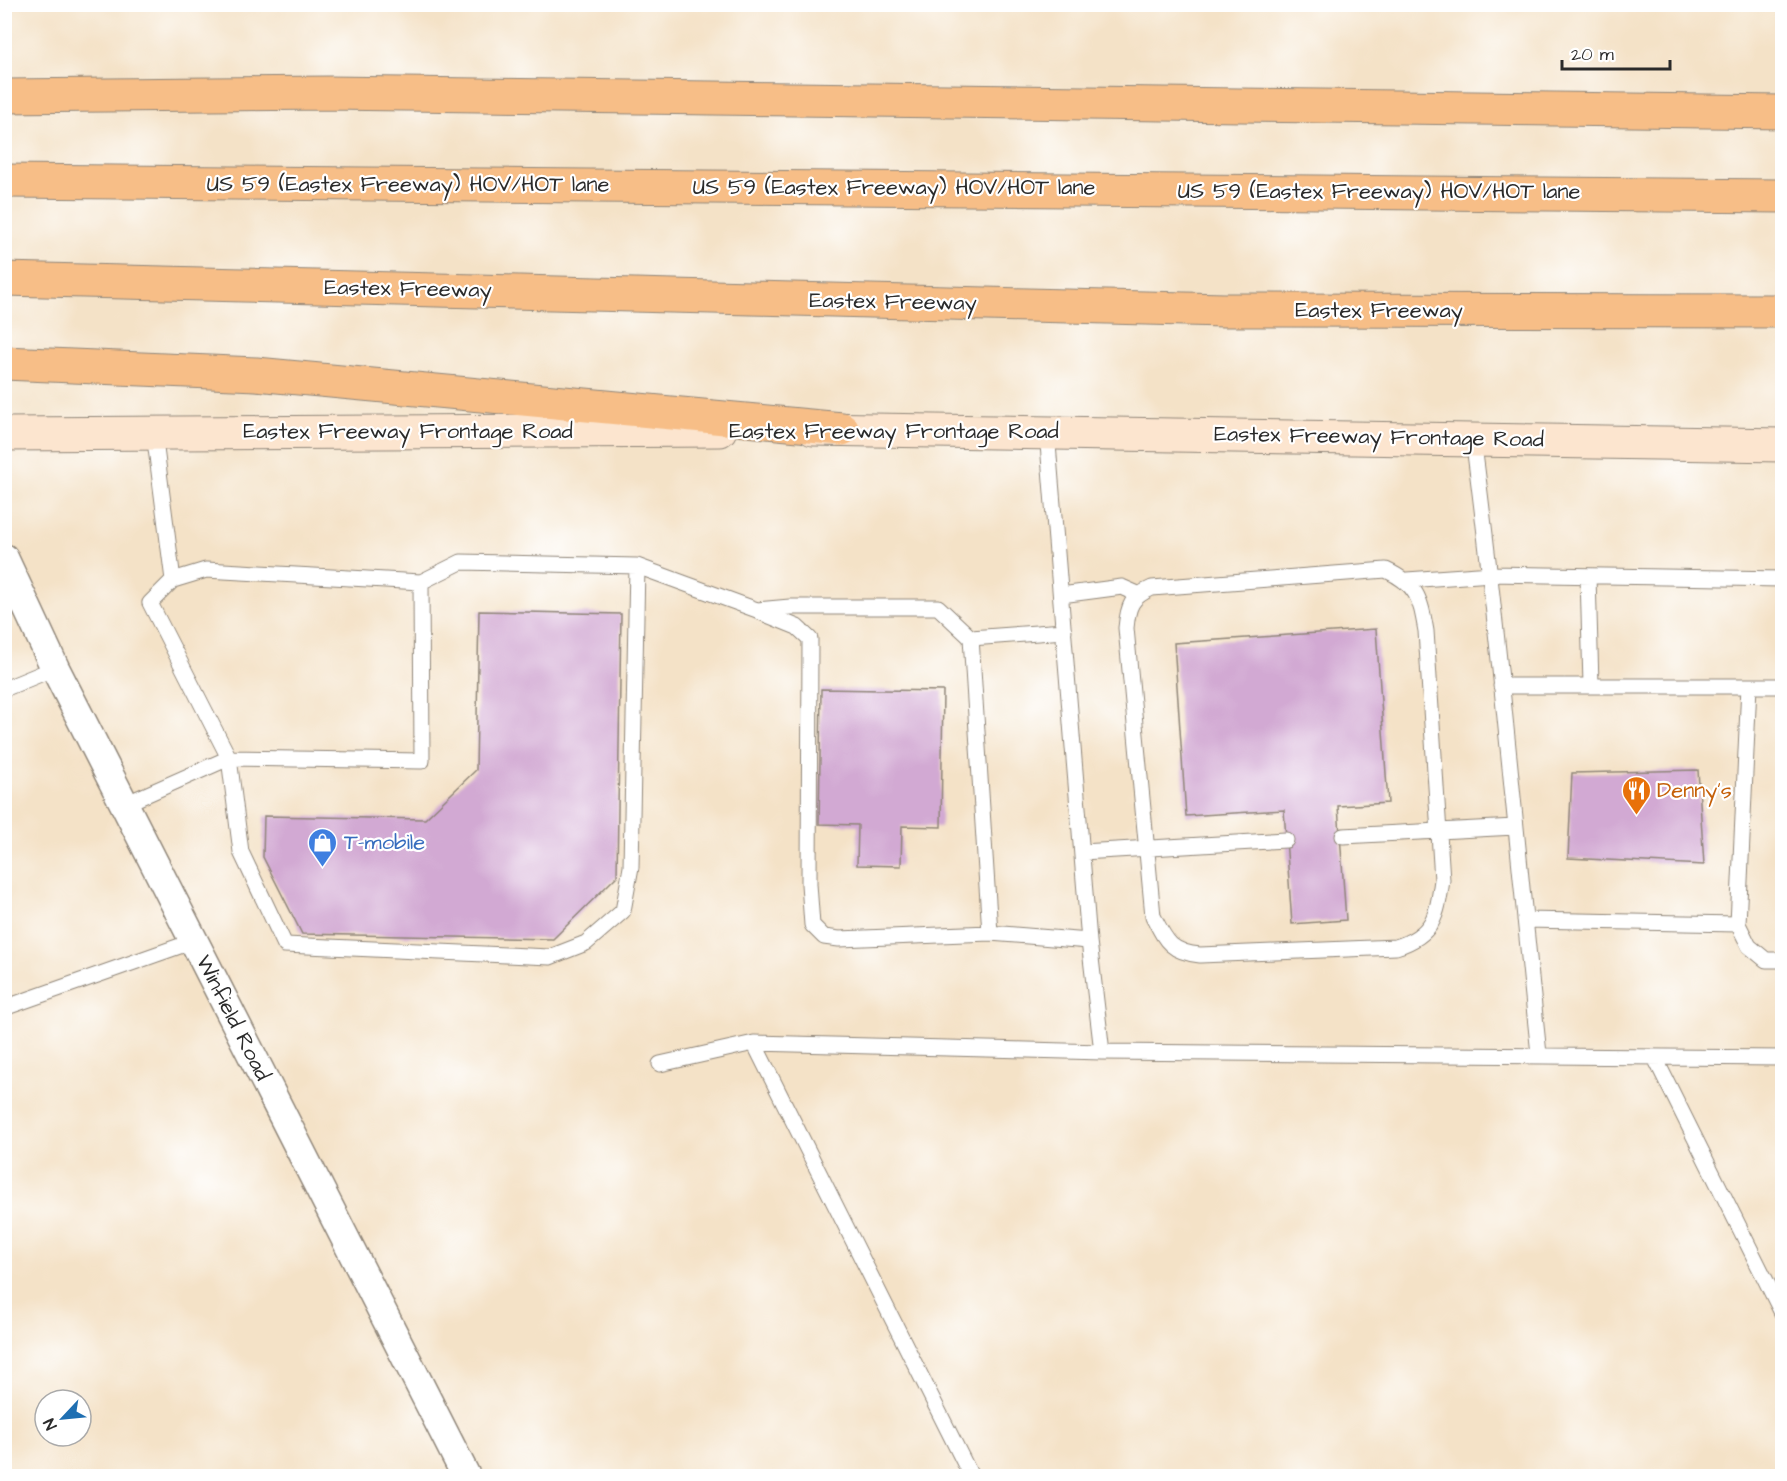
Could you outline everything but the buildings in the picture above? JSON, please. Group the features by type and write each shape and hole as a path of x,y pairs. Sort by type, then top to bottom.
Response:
{"highway":[{"path":"4,96 329,93 1782,112"},
{"name":"US 59 (Eastex Freeway) HOV/HOT lane","path":"4,180 1782,196"},
{"name":"Eastex Freeway","path":"4,279 1224,310 1782,311"},
{"path":"4,363 256,374 842,429"}],"main road":[{"name":"Eastex Freeway Frontage Road","path":"4,434 842,429 1782,445"}],"street":[{"name":"Winfield Road","path":"4,558 55,668 466,1476"}],"lane":[{"path":"1047,432 1089,941 1102,1052"},
{"path":"154,433 173,580"},
{"path":"1473,438 1492,574 1501,686 1539,1054"},
{"path":"637,566 631,867 622,911 586,943 550,957 285,945 241,852 229,758 150,603 173,580 206,570 421,582 461,562 637,566 757,610 796,627 810,639 809,885 812,925 824,937 839,939 990,933 1089,941"},
{"path":"1407,580 1420,601 1426,631 1440,831 1442,880 1439,906 1430,927 1416,940 1396,947 1200,955 1180,953 1166,940 1153,916 1126,628 1128,610 1138,594 1152,588 1386,570 1407,580 1492,574 1782,579"},
{"path":"1588,576 1591,685"},
{"path":"124,804 229,758 422,761 421,582"},
{"path":"1060,595 1122,587 1138,594"},
{"path":"757,610 790,607 938,607 971,638 990,933"},
{"path":"971,638 1064,631"},
{"path":"4,689 55,668"},
{"path":"1501,686 1782,686"},
{"path":"1749,686 1738,924 1749,946 1766,960 1782,960"},
{"path":"1343,836 1515,827"},
{"path":"1082,852 1286,840"},
{"path":"1525,920 1738,924"},
{"path":"4,1008 194,941"},
{"path":"754,1043 971,1476"},
{"path":"660,1064 754,1043 1102,1052 1430,1056 1539,1054 1655,1058 1782,1058"},
{"path":"1655,1058 1782,1313"}],"place":[{"name":"Denny's","path":"1636,816"},
{"name":"T-mobile","path":"323,868"}]}
